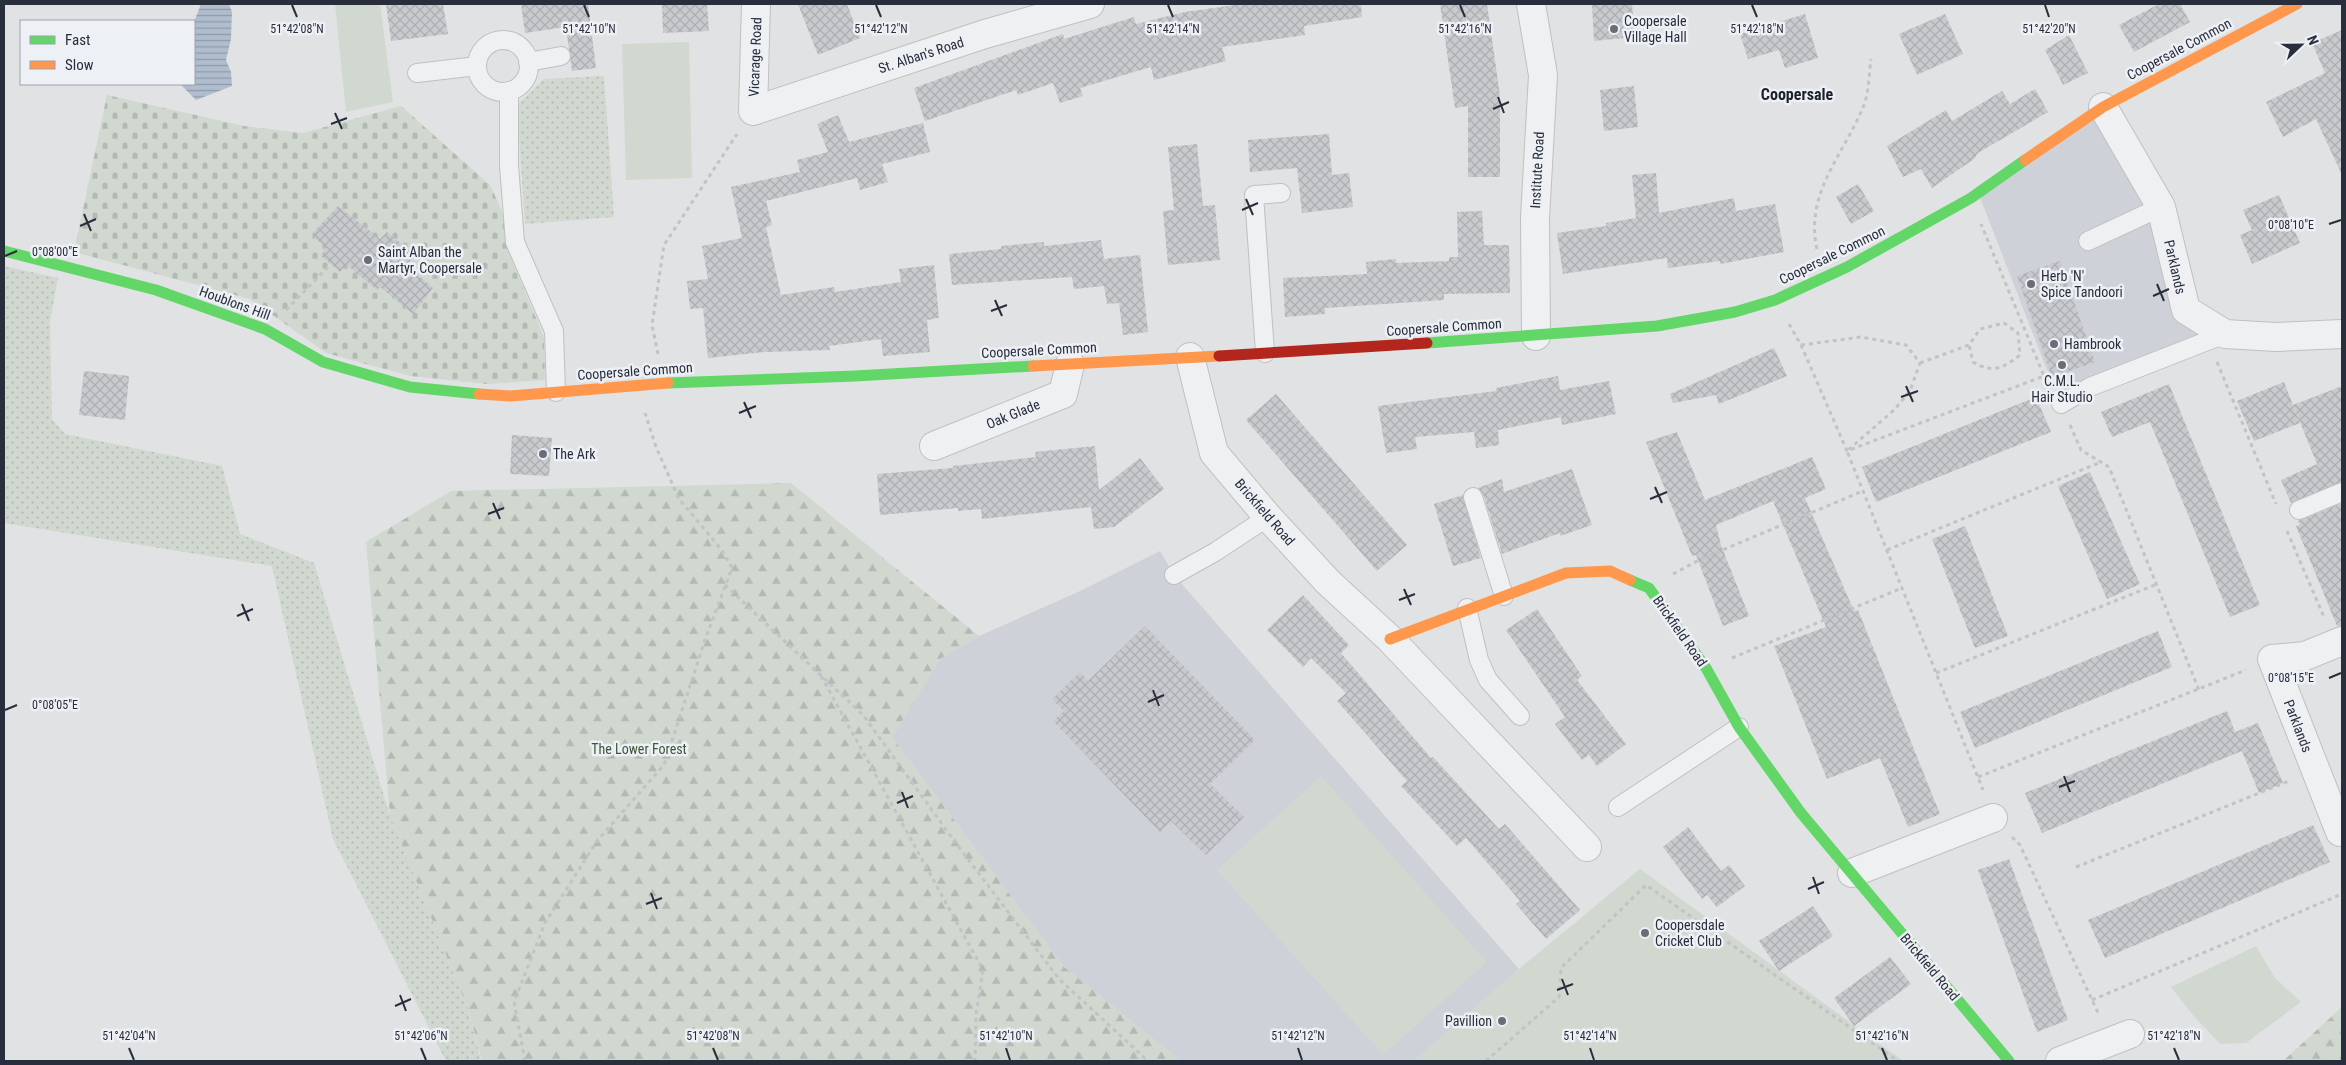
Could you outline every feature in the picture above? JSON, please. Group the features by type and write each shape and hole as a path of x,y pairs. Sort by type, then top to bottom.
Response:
{"street":[{"name":"Vicarage Road","path":"753,111 756,4"},
{"name":"St. Alban's Road","path":"753,111 985,34 1090,4"},
{"name":"Institute Road","path":"1531,4 1543,75 1535,218 1536,336"},
{"name":"Coopersale Common","path":"511,396 662,383 856,376 1536,336 1656,326 1735,312 1775,300 1824,278 1971,198 2103,107 2296,4"},
{"name":"Parklands","path":"2103,107 2161,207 2186,310 2216,338 2342,334"},
{"name":"Houblons Hill","path":"4,251 156,290 265,328 323,362 410,387 460,393 511,396"},
{"name":"Brickfield Road","path":"1190,357 1214,453 1268,517 1328,582 1390,639 1587,847"},
{"name":"Oak Glade","path":"934,446 1063,394 1070,364"},
{"name":"Brickfield Road","path":"1390,639 1467,608 1566,573 1610,571 1649,588 1706,668 1739,727 1801,813 2008,1061"},
{"path":"2272,659 2305,656 2339,643"},
{"name":"Parklands","path":"2272,659 2340,832"},
{"path":"1852,873 1993,818"},
{"path":"2060,1061 2121,1037"}],"lane":[{"path":"497,41 506,41 520,47 528,62 525,79 517,88 509,92 491,90 484,84 478,74 477,66 480,53 487,46 497,41"},
{"path":"528,62 561,56"},
{"path":"418,73 477,66"},
{"path":"509,92 509,166 515,242 554,332 556,392"},
{"path":"1265,353 1254,194 1281,194"},
{"path":"2088,241 2161,207"},
{"path":"2061,404 2090,387 2216,338"},
{"path":"2299,510 2342,492"},
{"path":"1473,497 1504,596"},
{"path":"1174,575 1215,552 1268,517"},
{"path":"1467,608 1479,660 1488,680 1520,716"},
{"path":"1618,806 1739,727"}],"path":[{"path":"1824,278 1814,234 1819,195 1837,155 1864,104 1870,59"},
{"path":"525,1061 514,1002 545,923 597,841 664,765 724,586 732,568 721,549 679,499 656,447 643,407 662,383 652,325 664,245 753,111"},
{"path":"1971,198 2044,376 2061,404 2081,450 2110,467 2199,690"},
{"path":"265,328 292,304 328,267"},
{"path":"1775,300 1801,345 1846,451 1978,776 1993,818 2020,845 2092,1000 2121,1037"},
{"path":"1920,363 1969,345 1980,329 2004,323 2018,333 2020,355 2003,368 1983,368 1973,362 1969,345"},
{"path":"2018,333 2025,328"},
{"path":"1801,345 1861,337 1906,345 1920,363"},
{"path":"2216,338 2277,506"},
{"path":"1846,451 1894,410 1910,391 1920,363"},
{"path":"1846,451 2044,376"},
{"path":"1887,550 2100,462"},
{"path":"1649,588 1701,559 1862,491"},
{"path":"2285,525 2339,643"},
{"path":"1936,673 2156,584"},
{"path":"724,586 863,715 958,846 1059,979 1148,1061"},
{"path":"1706,668 1902,588"},
{"path":"1978,776 2199,690 2272,659"},
{"path":"820,674 982,970 976,1014 975,1061"},
{"path":"2076,867 2316,770"},
{"path":"1486,1061 1559,997 1561,968 1646,885 1898,1061"},
{"path":"2092,1000 2342,894"}],"shaded area":[{"path":"2102,114 2208,333 2066,392 2047,370 1976,187"},
{"path":"1160,551 1174,575 1519,969 1414,1061 1181,1061 1064,967 892,737 940,659 979,636 1078,592"}],"green space":[{"path":"335,4 380,4 393,102 346,112"},
{"path":"689,42 692,178 626,180 622,44"},
{"path":"604,76 614,217 525,224 517,105 544,79"},
{"path":"107,95 244,126 303,133 401,106 490,185 508,224 513,263 544,337 545,380 487,384 410,376 326,353 250,299 74,252"},
{"path":"4,266 58,278 50,321 52,419 65,434 222,466 240,534 314,563 390,816 469,1011 481,1061 446,1061 333,839 272,566 4,523"},
{"name":"The Lower Forest","path":"791,483 979,636 940,659 892,737 1064,967 1181,1061 482,1061 469,1011 390,816 366,542 451,491"},
{"path":"1321,776 1487,962 1383,1055 1217,870"},
{"name":"Coopersdale Cricket Club","path":"1640,869 1903,1061 1414,1061 1519,969"},
{"path":"2256,946 2275,978 2301,1002 2246,1043 2220,1044 2193,1015 2171,987"},
{"path":"2342,1007 2342,1061 2283,1061"}],"water":[{"path":"201,4 229,4 232,12 231,39 226,60 231,72 232,86 196,100 181,85 195,85 195,20"}],"building":[{"path":"386,4 443,4 448,34 391,41"},
{"path":"521,4 588,4 596,68 572,71 566,27 525,33"},
{"path":"662,4 707,4 709,31 663,33"},
{"path":"798,4 847,4 860,38 818,55"},
{"path":"1242,4 1361,4 1362,17 1304,26 1305,35 1222,47 1226,61 1154,80 1151,67 1080,88 1083,96 1060,103 1053,83 1018,95 1016,90 925,121 914,88 1063,34 1064,39 1134,17 1136,24 1185,12"},
{"path":"1440,4 1487,4 1500,96 1500,177 1468,177 1468,106 1455,108"},
{"path":"1592,4 1632,4 1635,37 1594,41"},
{"path":"2159,4 2180,4 2190,22 2134,52 2119,25"},
{"path":"1805,14 1818,58 1785,68 1779,50 1748,59 1740,34"},
{"path":"1945,14 1963,54 1917,75 1899,34"},
{"path":"2342,30 2342,175 2316,119 2283,137 2266,102 2325,73 2312,43"},
{"path":"2069,35 2088,73 2063,85 2045,50"},
{"path":"1634,86 1638,127 1604,131 1600,90"},
{"path":"2035,89 2048,112 1978,153 1974,159 1932,188 1921,169 1903,177 1887,146 1946,110 1952,121 2002,91 2010,104"},
{"path":"838,115 849,142 923,123 930,152 882,164 888,182 860,190 857,178 766,201 772,225 766,227 781,295 834,287 835,292 901,282 899,269 934,265 939,318 927,320 930,352 883,356 881,339 829,346 830,350 765,352 708,358 703,308 690,309 687,281 708,279 702,246 742,238 731,187 800,172 797,160 828,152 817,124"},
{"path":"1329,134 1332,175 1349,173 1353,207 1302,213 1297,168 1250,172 1248,140"},
{"path":"1197,144 1203,206 1215,205 1220,260 1168,265 1163,211 1174,210 1168,147"},
{"path":"1656,173 1659,213 1734,198 1736,211 1775,204 1784,252 1720,264 1720,261 1668,268 1667,258 1563,274 1557,233 1606,226 1606,223 1636,218 1632,175"},
{"path":"1858,184 1874,211 1851,224 1836,197"},
{"path":"2279,195 2300,243 2252,264 2240,235 2252,230 2243,210"},
{"name":"Saint Alban the Martyr, Coopersale","path":"338,206 380,239 387,232 415,255 407,265 433,288 413,314 380,287 377,290 346,264 340,272 321,256 326,247 311,235"},
{"path":"1482,211 1484,245 1509,245 1510,293 1444,294 1444,300 1325,308 1325,314 1285,317 1283,278 1367,274 1366,262 1396,259 1396,263 1449,261 1449,257 1458,257 1457,212"},
{"path":"1101,240 1104,259 1140,255 1148,332 1123,335 1119,303 1107,304 1104,286 1074,289 1072,277 952,285 949,254 1001,249 1001,246 1044,242 1044,246"},
{"path":"2060,261 2095,362 2052,377 2017,276"},
{"path":"1774,348 1787,376 1719,404 1716,395 1673,403 1670,394"},
{"path":"84,371 129,376 125,420 79,415"},
{"path":"1558,376 1560,390 1609,381 1616,414 1562,425 1561,417 1498,430 1499,445 1476,448 1474,432 1415,437 1417,449 1386,453 1378,406 1496,391 1496,388"},
{"path":"2284,382 2300,423 2254,441 2237,401"},
{"path":"2169,384 2260,605 2230,617 2150,422 2112,437 2101,412"},
{"path":"2342,386 2342,482 2291,503 2281,480 2317,464 2293,405"},
{"path":"1276,394 1407,545 1377,571 1246,420"},
{"path":"2036,397 2051,432 1876,502 1862,467"},
{"path":"1677,432 1705,500 1812,457 1826,489 1805,498 1854,611 1858,610 1940,814 1908,827 1880,758 1827,779 1774,646 1826,627 1773,501 1716,525 1721,545 1749,616 1723,626 1696,555 1692,556 1646,442"},
{"path":"512,435 552,438 549,476 510,474"},
{"path":"1095,446 1099,490 1140,458 1164,489 1114,527 1094,529 1091,507 982,519 981,509 958,511 958,508 880,515 877,474 953,468 953,466 1036,457 1035,452"},
{"path":"1572,469 1592,525 1560,536 1560,533 1502,554 1483,494 1478,488 1502,479 1504,492"},
{"path":"2090,472 2140,584 2107,599 2058,486"},
{"path":"1463,495 1481,558 1453,566 1434,504"},
{"path":"2342,503 2342,626 2337,626 2296,526 2300,525 2298,521"},
{"path":"1965,526 2008,636 1975,648 1932,539"},
{"path":"1303,595 1349,645 1341,653 1431,758 1433,757 1499,829 1505,824 1580,910 1546,939 1516,904 1520,901 1466,838 1457,846 1401,786 1407,781 1337,701 1346,693 1311,658 1303,667 1267,630"},
{"path":"1537,609 1582,676 1577,680 1626,744 1597,766 1589,755 1582,760 1555,724 1565,717 1506,630"},
{"path":"1145,626 1255,740 1210,784 1244,817 1206,855 1171,821 1160,832 1053,721 1064,711 1052,699 1080,672 1088,681"},
{"path":"2158,631 2172,667 1975,748 1960,712"},
{"path":"2227,711 2235,732 2258,723 2283,783 2259,793 2242,751 2042,833 2025,793"},
{"path":"2313,825 2330,862 2105,958 2088,920"},
{"path":"1688,827 1721,871 1729,865 1745,886 1717,907 1707,895 1702,899 1663,847"},
{"path":"2009,859 2068,1020 2037,1032 1978,870"},
{"path":"1813,906 1833,936 1779,971 1759,941"},
{"path":"1890,957 1911,984 1854,1026 1834,998"}],"traffic: fast":[{"path":"1427,343 1657,326 1735,312 1775,300 1847,267 1971,198 2025,160"},
{"path":"4,251 156,290 265,329 323,362 410,387 479,394"},
{"path":"668,383 855,376 1033,366"},
{"path":"1630,580 1649,588 1706,668 1739,727 1801,813 2009,1061"}],"traffic: slow":[{"path":"2025,160 2103,107 2297,4"},
{"path":"1033,366 1219,356"},
{"path":"479,394 511,396 668,383"},
{"path":"1390,639 1566,573 1610,571 1630,580"}],"traffic: jam":[{"path":"1219,356 1427,343"}],"place":[{"name":"Coopersale Village Hall","path":"1614,29"},
{"name":"Saint Alban the Martyr, Coopersale","path":"368,260"},
{"name":"Herb 'N' Spice Tandoori","path":"2031,284"},
{"name":"Hambrook","path":"2054,344"},
{"name":"C.M.L. Hair Studio","path":"2062,365"},
{"name":"The Ark","path":"543,454"},
{"name":"Coopersdale Cricket Club","path":"1645,933"},
{"name":"Pavillion","path":"1502,1021"}],"district":[{"name":"Coopersale","path":"1797,94"}]}
